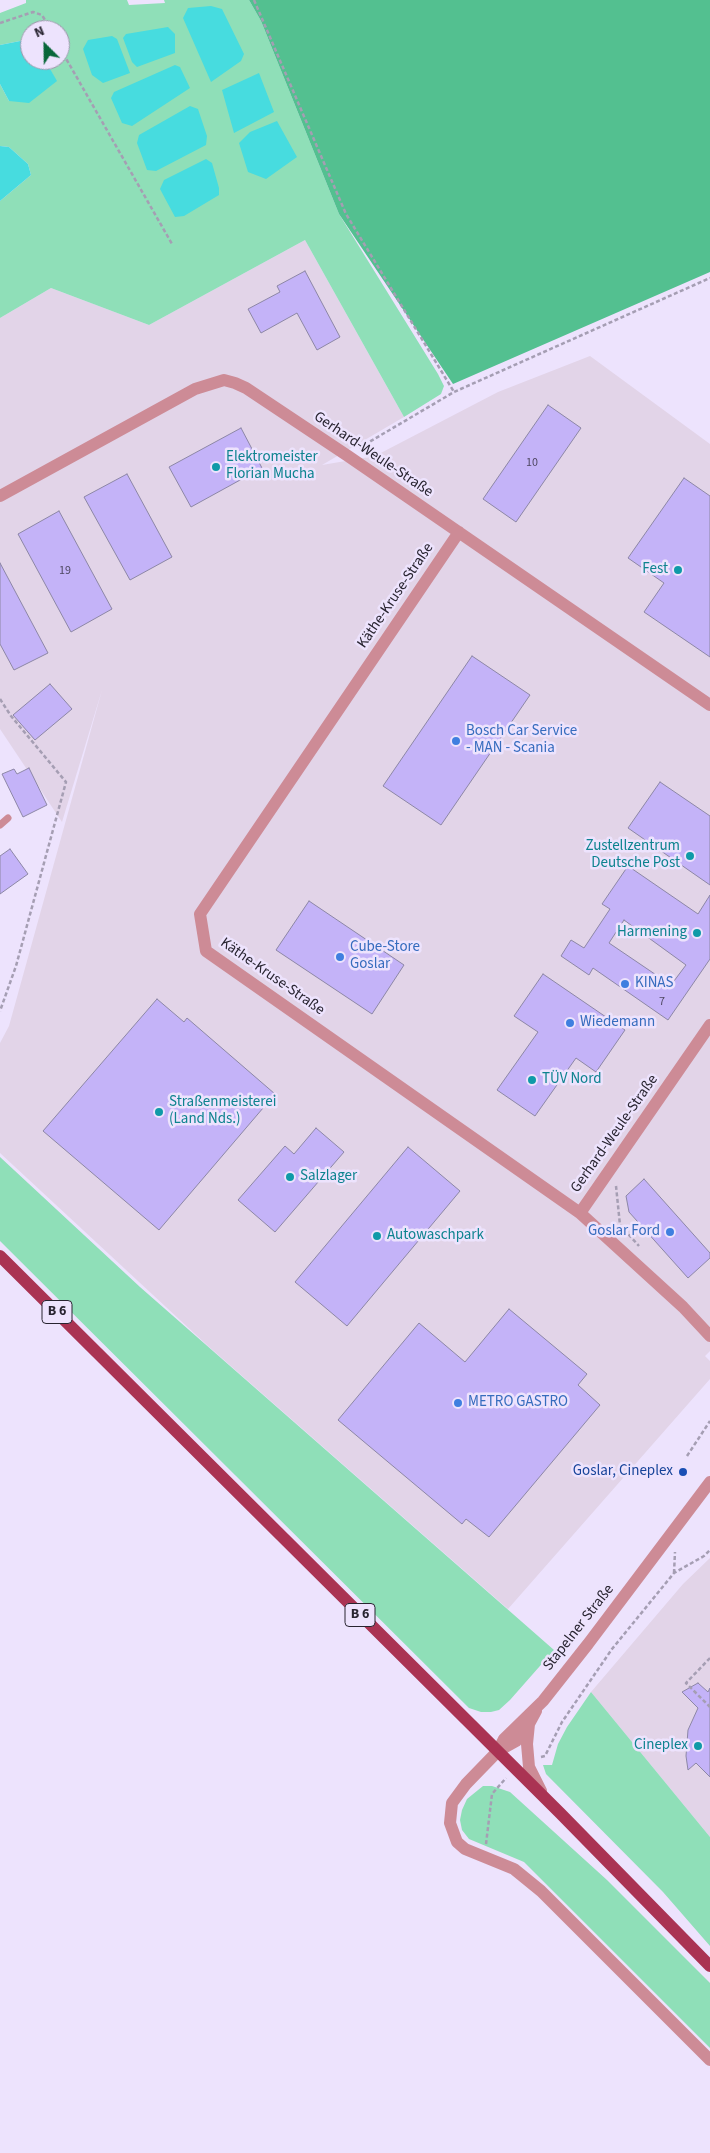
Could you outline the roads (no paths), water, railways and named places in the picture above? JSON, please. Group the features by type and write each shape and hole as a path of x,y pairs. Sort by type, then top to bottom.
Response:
{"main road":[{"name":"B 6","path":"0,1256 498,1751 710,1966"}],"street":[{"name":"Gerhard-Weule-Straße","path":"0,496 195,389 224,380 246,388 348,456 710,705"},
{"name":"Käthe-Kruse-Straße","path":"459,532 200,914 206,951 580,1213"},
{"name":"Gerhard-Weule-Straße","path":"710,1025 580,1213 682,1307 710,1336"},
{"name":"Stapelner Straße","path":"498,1751 504,1739 543,1700 651,1562 709,1481"},
{"path":"543,1700 529,1724 516,1741 498,1751 466,1784 452,1803 449,1813 451,1828 457,1842 465,1849 514,1869 541,1892 710,2060"},
{"path":"529,1724 528,1758 532,1777 544,1798"}],"lane":[{"path":"0,824 8,818"}],"place":[{"name":"Elektromeister Florian Mucha","path":"216,467"},
{"name":"Fest","path":"678,570"},
{"name":"Bosch Car Service - MAN - Scania","path":"456,741"},
{"name":"Zustellzentrum Deutsche Post","path":"690,856"},
{"name":"Harmening","path":"697,933"},
{"name":"Cube-Store Goslar","path":"340,957"},
{"name":"KINAS","path":"625,984"},
{"name":"Wiedemann","path":"570,1023"},
{"name":"TÜV Nord","path":"532,1080"},
{"name":"Straßenmeisterei (Land Nds.)","path":"159,1112"},
{"name":"Salzlager","path":"290,1177"},
{"name":"Goslar Ford","path":"670,1232"},
{"name":"Autowaschpark","path":"377,1236"},
{"name":"METRO GASTRO","path":"458,1403"},
{"name":"Goslar, Cineplex","path":"683,1472"},
{"name":"Cineplex","path":"698,1746"}]}
